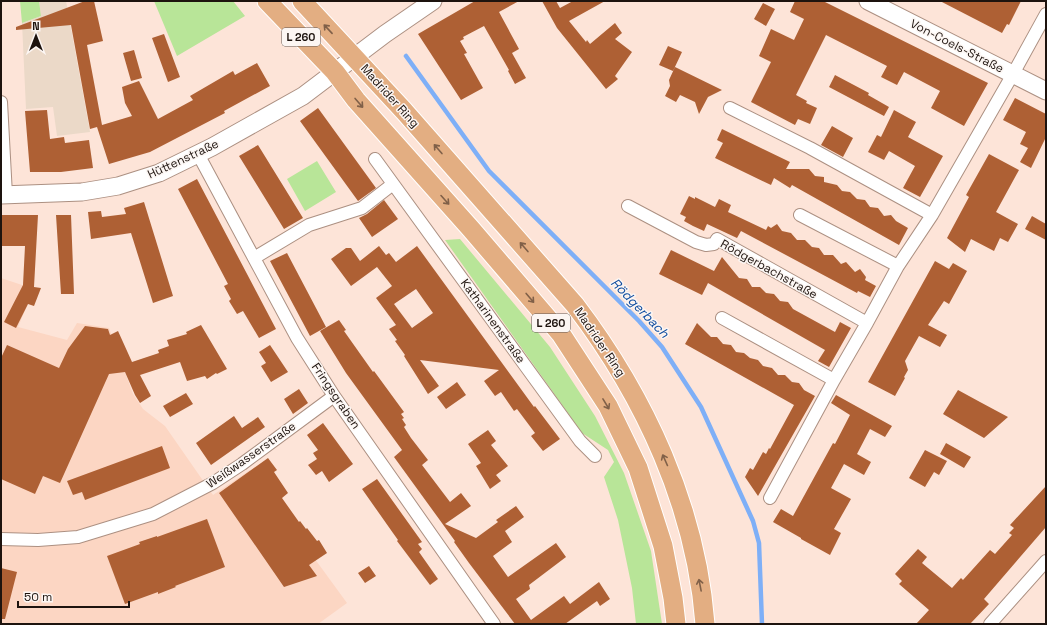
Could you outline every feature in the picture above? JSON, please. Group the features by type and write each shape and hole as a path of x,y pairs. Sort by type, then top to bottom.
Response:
{"main road":[{"name":"L 260","path":"268,1 344,64"},
{"name":"L 260","path":"302,1 344,64 356,100 471,229 561,334 608,406 638,468 664,546 676,624"},
{"name":"Madrider Ring","path":"344,64 575,305 594,330 625,379 652,430 670,470 691,538 705,624"}],"street":[{"path":"344,64 432,1"},
{"name":"Von-Coels-Straße","path":"868,1 1046,91"},
{"path":"770,498 898,266 932,215 1046,14"},
{"name":"Hüttenstraße","path":"4,195 82,192 118,186 159,173 198,154 303,96 344,64"},
{"path":"1,102 4,195"},
{"path":"730,108 810,148 932,215"},
{"name":"Fringsgraben","path":"198,154 298,338 334,396 494,624"},
{"name":"Katharinenstraße","path":"375,159 580,440 595,456"},
{"path":"254,258 309,225 362,208 393,184"},
{"name":"Rödgerbachstraße","path":"628,206 696,242 706,245 714,244 717,240 867,323"},
{"path":"800,215 898,266"},
{"path":"722,318 834,380"},
{"name":"Weißwasserstraße","path":"1,539 38,540 78,537 153,514 213,483 242,464 334,396"},
{"path":"990,624 1046,561"}],"shaded area":[{"path":"39,1 66,1 90,132 57,136 53,107 26,109 22,23 41,16"},
{"path":"1,278 34,289 18,327 67,340 77,323 109,328 133,394 143,409 165,426 213,495 250,470 347,603 318,624 1,624"}],"green space":[{"path":"20,1 39,1 41,16 22,23"},
{"path":"154,1 233,1 245,16 177,56"},
{"path":"317,161 336,192 305,211 287,179"},
{"path":"460,239 550,347 595,416 624,473 651,551 662,624 636,624 632,588 618,520 604,477 614,462 608,450 582,433 445,240"}],"building":[{"path":"85,1 94,1 103,41 87,45 102,125 132,116 125,103 122,87 139,81 158,119 193,100 190,96 233,71 235,75 257,63 270,86 224,111 225,113 150,152 109,164 97,127 90,129 71,25 16,30 16,27"},
{"path":"475,1 519,1 499,12 519,49 512,53 526,78 515,84 508,71 509,70 484,26 463,37 464,39 460,41 467,53 464,54 483,88 461,100 418,34"},
{"path":"542,1 556,1 560,8 573,1 605,1 569,21 586,42 587,40 590,44 615,23 622,33 615,39 632,52 615,76 618,79 606,89 557,28"},
{"path":"795,1 823,1 988,83 964,126 931,108 940,91 904,72 897,85 881,77 887,66 826,35 796,95 807,101 806,103 817,108 810,124 798,119 795,125 751,102 771,62 759,56 771,29 794,40 804,19 790,12"},
{"path":"940,1 1021,1 1009,25 1007,24 1002,33"},
{"path":"763,3 775,9 766,26 754,19"},
{"path":"164,34 180,77 168,82 152,38"},
{"path":"668,46 682,52 673,71 659,65"},
{"path":"134,50 142,78 131,81 123,53"},
{"path":"675,67 722,90 708,97 699,114 695,102 680,95 676,102 665,96 670,86 669,80"},
{"path":"835,75 869,93 868,95 889,107 884,116 829,87"},
{"path":"1015,98 1046,114 1046,137 1031,168 1020,162 1028,148 1020,144 1026,132 1003,120"},
{"path":"318,108 376,188 358,201 300,121"},
{"path":"47,110 50,139 64,137 65,143 89,140 93,168 61,172 30,172 25,111"},
{"path":"894,110 916,122 908,137 943,156 920,197 903,188 915,166 889,151 884,160 868,152 877,135 881,137"},
{"path":"832,126 853,138 843,157 821,145"},
{"path":"722,129 790,162 786,169 809,169 815,176 824,177 824,182 837,185 842,191 850,192 857,199 865,200 870,207 878,208 884,216 891,215 896,221 908,228 899,245 792,185 790,188 774,178 771,185 715,158 723,143 717,140"},
{"path":"258,145 303,218 284,229 239,156"},
{"path":"989,154 1019,170 996,212 1018,224 1008,242 1000,238 994,251 971,239 965,252 947,238 969,197 966,195"},
{"path":"197,179 276,329 259,338 243,311 237,314 229,301 231,299 224,286 228,284 178,189"},
{"path":"689,196 695,199 695,197 715,207 719,199 731,205 728,212 766,230 768,226 771,228 777,224 782,231 791,233 797,240 805,240 812,247 819,248 824,255 833,255 841,264 846,262 855,272 860,269 866,277 865,280 876,286 870,297 858,291 857,293 741,231 737,238 707,224 704,231 693,226 684,221 686,217 680,214"},
{"path":"384,200 398,219 372,237 359,218 367,214"},
{"path":"144,202 173,296 153,303 131,233 91,239 88,212 101,211 102,217 126,214 124,208"},
{"path":"1,215 38,215 34,287 41,288 34,306 28,304 16,328 4,322 23,285 25,246 1,246"},
{"path":"56,215 71,215 74,294 61,294"},
{"path":"1032,216 1046,224 1046,240 1025,229"},
{"path":"379,246 386,255 389,253 396,262 417,246 534,407 535,406 560,439 543,451 531,436 535,433 517,409 514,411 501,392 495,396 484,381 499,370 420,360 439,386 428,394 395,341 397,340 389,329 396,325 376,298 392,286 377,267 351,286 331,259 346,248 351,248 360,261","holes":["416,289 433,313 412,328 394,304"]},
{"path":"671,250 714,271 722,257 739,278 747,279 752,287 760,287 766,293 774,294 780,301 788,302 793,309 835,332 840,322 851,328 829,367 818,361 825,350 708,283 702,295 659,274"},
{"path":"287,253 326,327 310,336 270,261"},
{"path":"935,261 949,269 953,263 967,271 949,304 944,301 928,325 947,335 940,347 919,336 905,361 908,370 895,396 868,382"},
{"path":"339,320 346,330 344,331 404,412 401,414 406,425 404,427 428,460 422,465 450,502 461,493 471,506 445,524 476,538 498,522 496,520 516,506 524,517 505,531 512,542 493,556 508,577 556,543 566,557 529,585 530,589 516,599 531,620 564,596 570,604 599,582 610,599 600,606 597,601 565,624 515,624 469,563 454,542 455,541 394,457 402,450 346,373 320,331"},
{"path":"697,323 711,337 717,337 723,344 731,345 736,352 744,353 750,358 758,360 763,366 772,368 778,375 785,375 792,382 799,383 804,390 815,396 758,496 745,477 750,468 753,470 763,452 766,454 769,448 770,449 794,405 685,344"},
{"path":"201,325 227,369 217,374 216,373 207,379 205,376 187,381 180,362 140,375 151,396 140,403 125,372 109,374 60,483 43,476 35,494 1,479 1,358 7,345 59,368 68,349 85,326 108,329 110,335 118,331 132,362 159,353 158,350 169,346 167,340 187,334 186,332"},
{"path":"270,345 288,372 271,382 261,366 266,363 259,352"},
{"path":"457,382 466,395 446,409 437,397"},
{"path":"299,389 308,403 293,414 284,399"},
{"path":"958,390 1008,417 984,438 943,414"},
{"path":"186,393 193,404 170,417 163,406"},
{"path":"836,395 892,426 885,437 870,429 857,454 871,462 864,475 844,464 831,488 851,499 834,529 841,533 830,555 773,522 781,509 793,516 850,415 831,403"},
{"path":"234,416 242,428 258,417 265,427 211,465 196,443"},
{"path":"323,423 353,464 329,482 322,471 316,475 308,465 317,459 313,453 318,450 307,435"},
{"path":"488,430 496,441 491,445 508,466 496,475 501,481 490,489 476,466 481,463 468,444"},
{"path":"946,443 971,457 964,468 940,454"},
{"path":"162,446 170,468 85,500 82,492 73,495 67,481"},
{"path":"925,450 947,461 939,475 934,472 925,487 909,478"},
{"path":"268,458 277,470 274,472 288,493 282,498 299,522 300,521 306,529 307,528 317,541 319,540 327,553 309,565 317,576 284,587 219,493"},
{"path":"377,479 422,542 418,544 422,549 419,552 438,579 430,585 397,541 398,540 362,489"},
{"path":"1046,486 1046,527 984,599 989,604 970,624 916,624 929,610 899,584 902,581 895,574 918,549 927,557 922,563 952,588 961,578 963,580 990,550 995,554 1012,535 1009,533 1014,528 1010,525"},
{"path":"207,519 225,567 158,594 158,592 125,604 107,556 140,544 139,542"},
{"path":"369,566 376,576 365,583 358,573"},
{"path":"1,568 17,572 5,619 1,619"}],"waterway":[{"name":"Rödgerbach","path":"406,56 489,171 639,321 662,347 701,407 753,521 759,543 762,624"}]}
